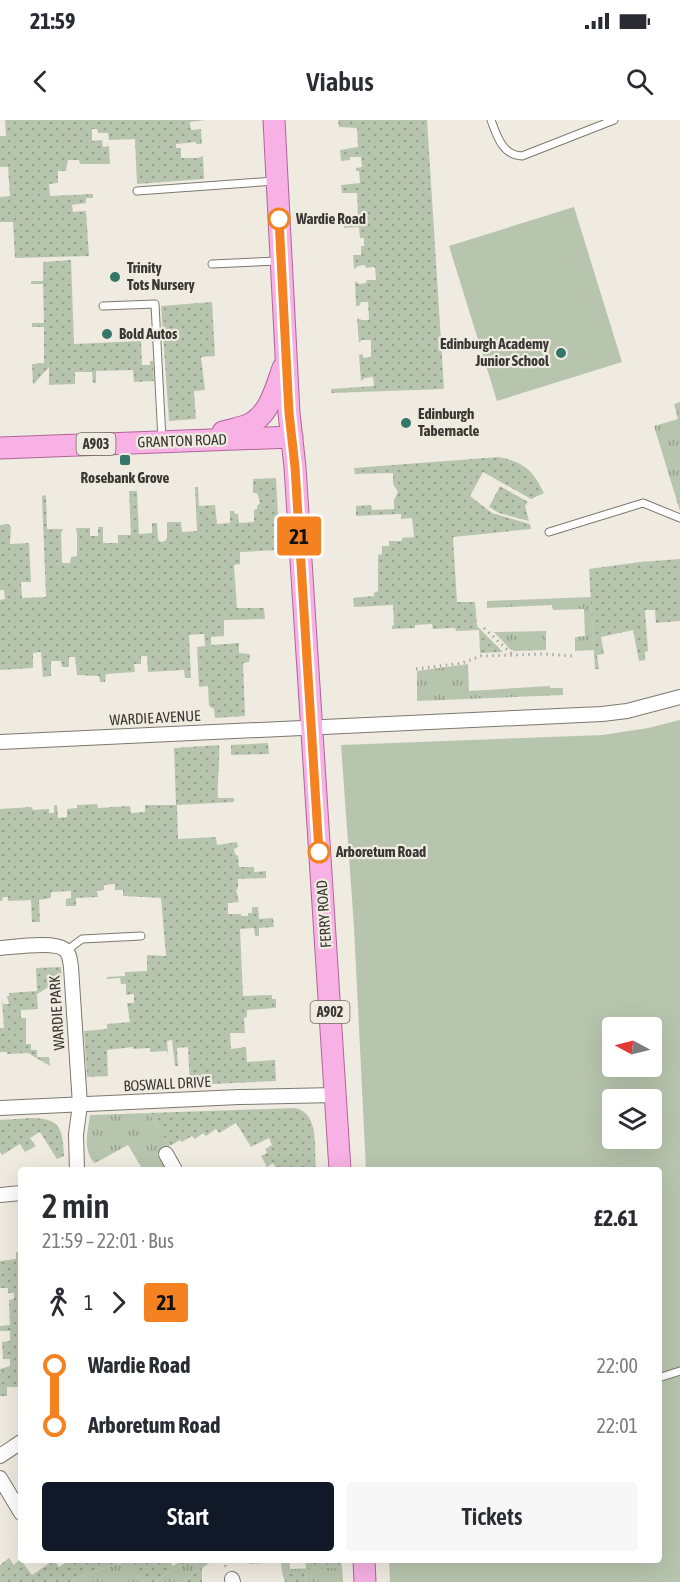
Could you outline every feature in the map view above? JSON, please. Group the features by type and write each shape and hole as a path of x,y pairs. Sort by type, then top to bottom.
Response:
{"main road":[{"name":"FERRY ROAD","path":"274,120 286,359 340,1167"},
{"path":"192,440 250,424 263,414 275,390 286,359"},
{"name":"GRANTON ROAD","path":"0,448 291,436"},
{"path":"364,1563 365,1582"}],"street":[{"path":"311,726 602,714 627,711 680,696"},
{"name":"WARDIE AVENUE","path":"0,742 311,726"},
{"path":"0,948 51,945 66,951"},
{"name":"WARDIE PARK","path":"66,951 71,968 80,1104 76,1134 77,1167"},
{"name":"BOSWALL DRIVE","path":"0,1108 336,1095"},
{"path":"165,1154 173,1167"},
{"path":"0,1195 18,1193"},
{"path":"0,1456 18,1444"},
{"path":"0,1478 18,1508"}],"lane":[{"path":"491,120 503,147 518,156 530,154 614,120"},
{"path":"137,191 278,181"},
{"path":"212,264 281,261"},
{"path":"103,306 155,303 162,442"},
{"path":"549,532 644,503 680,518"},
{"path":"66,951 82,939 141,936"},
{"path":"662,1377 680,1371"}],"path":[{"path":"484,628 508,653 514,655"},
{"path":"416,669 462,663 481,656 545,654 573,656"}],"green space":[{"path":"5,120 206,120 190,122 191,130 201,129 202,144 196,144 196,142 176,144 176,148 181,148 181,158 203,156 204,179 137,184 135,139 109,140 108,133 98,133 97,129 92,129 92,141 102,140 103,147 109,146 110,164 80,164 79,160 68,160 66,171 58,171 58,183 49,184 50,196 93,194 93,198 86,198 86,203 72,205 73,212 86,211 89,256 15,258 13,222 0,222 0,197 10,196 8,167 0,167 0,136 6,136"},
{"path":"338,120 427,120 444,389 331,393 331,389 374,386 373,377 361,381 359,355 362,354 364,358 371,357 371,340 362,340 359,343 357,318 369,320 368,302 361,302 359,306 356,306 355,281 359,284 366,283 367,280 376,280 375,267 366,268 365,265 354,269 353,255 361,255 364,238 360,238 359,227 344,228 343,217 358,216 357,193 342,193 341,185 360,183 359,171 356,171 356,168 362,167 361,157 350,157 350,160 341,161 340,150 358,147 357,128 339,127"},
{"path":"574,207 622,362 497,401 449,246"},
{"path":"71,260 74,344 141,341 142,365 150,365 150,361 153,361 154,381 134,382 133,370 96,371 96,383 93,383 92,372 75,372 75,384 49,385 49,367 33,385 32,364 44,363 44,327 32,327 32,323 44,323 43,284 31,284 31,281 43,281 43,262"},
{"path":"212,302 215,356 201,357 205,390 194,391 196,419 169,421 161,306"},
{"path":"680,402 680,511 654,426 678,419 674,404"},
{"path":"499,457 527,468 536,478 544,493 531,499 483,472 470,496 492,513 530,524 531,529 453,537 457,602 475,602 477,626 503,652 480,653 479,630 433,629 432,624 415,625 415,628 392,629 394,625 393,605 354,607 353,598 374,596 374,593 378,591 378,555 382,554 382,546 389,546 389,541 402,541 402,538 414,537 412,518 401,519 401,514 356,516 356,506 371,505 372,510 394,509 394,500 398,492 393,484 393,473 355,474 354,468"},
{"path":"276,478 280,550 240,552 240,564 234,565 237,608 264,608 265,619 224,620 224,636 211,637 211,645 239,643 239,653 250,654 249,662 243,663 245,716 215,718 214,709 209,706 208,686 199,687 197,647 205,646 204,634 189,635 191,678 185,678 184,670 148,672 147,656 141,656 141,664 134,664 135,672 106,674 105,682 100,682 99,676 77,675 75,657 69,657 69,667 62,667 61,661 51,661 51,676 43,677 41,652 33,653 33,668 0,670 0,600 5,599 4,590 0,590 0,525 8,524 11,527 10,544 29,543 31,582 21,582 22,598 46,597 42,496 46,495 47,529 63,529 61,533 62,563 70,563 71,557 77,556 76,528 90,528 90,536 98,536 98,527 103,527 103,543 118,543 118,535 131,535 129,491 137,491 139,534 152,533 152,523 157,523 160,542 167,538 167,522 181,522 182,532 197,531 195,487 198,487 199,506 215,505 217,524 230,523 230,511 238,514 239,523 254,522 254,510 260,503 257,493 253,493 253,479"},
{"path":"500,486 528,502 525,506 529,521 499,513 489,507"},
{"path":"680,559 680,621 656,623 655,610 645,610 648,651 645,652 645,660 639,661 633,630 601,637 604,654 597,655 599,669 595,669 589,569"},
{"path":"591,597 594,650 575,651 575,637 585,636 584,609 553,610 552,605 487,608 487,601"},
{"path":"546,631 546,650 515,651 511,650 494,632"},
{"path":"468,664 469,691 550,686 550,688 563,688 563,695 417,701 417,671"},
{"path":"680,720 680,1582 390,1582 389,1563 662,1563 662,1167 366,1167 354,927 341,745 602,735 648,728"},
{"path":"268,743 269,754 231,755 231,745"},
{"path":"219,745 218,798 234,798 234,802 177,805 178,839 216,837 217,845 237,842 238,847 234,849 238,856 239,867 254,867 254,872 266,871 266,878 238,879 236,890 239,902 228,903 228,914 248,916 248,913 252,913 252,907 258,907 259,919 273,918 274,927 259,928 259,936 255,936 254,928 240,929 243,996 272,995 272,999 276,999 276,1008 247,1010 247,1017 244,1018 245,1033 230,1033 231,1049 246,1047 247,1062 275,1060 276,1081 190,1085 188,1047 177,1048 178,1066 175,1066 172,1040 167,1041 168,1053 166,1051 150,1052 150,1048 133,1049 133,1047 107,1050 108,1076 87,1077 84,1031 107,1029 107,1024 130,1022 127,1003 134,1003 134,994 126,995 126,984 121,984 120,978 107,979 107,977 125,976 125,972 147,971 147,955 166,956 161,898 123,896 123,890 115,890 115,884 104,885 104,890 97,891 98,897 76,898 76,906 66,906 66,899 71,898 71,891 51,892 51,898 39,900 40,922 32,922 31,900 8,901 8,897 3,897 0,901 0,809 32,807 33,810 49,809 49,813 54,813 54,805 57,805 58,818 67,817 67,809 77,808 77,805 97,804 98,808 130,806 131,813 145,812 145,805 176,805 174,748"},
{"path":"61,967 62,979 37,994 38,1009 21,1010 21,1018 26,1018 26,1044 31,1044 31,1050 37,1050 37,1057 49,1057 50,1066 28,1053 0,1052 0,1028 4,1028 2,999 3,1004 9,1004 7,996 9,993 37,991 36,968"},
{"path":"295,1108 303,1111 312,1124 316,1167 275,1167 273,1163 267,1167 261,1156 267,1153 265,1149 272,1145 269,1138 251,1147 236,1123 219,1133 216,1129 206,1136 203,1133 195,1139 192,1136 170,1146 149,1113"},
{"path":"149,1113 170,1146 157,1154 165,1167 141,1167 128,1145 95,1163 87,1147 90,1115"},
{"path":"32,1118 55,1123 59,1127 64,1156 57,1159 40,1132 30,1138 36,1146 25,1152 20,1144 2,1155 0,1152 0,1120"},
{"path":"16,1252 18,1252 18,1387 7,1387 7,1396 0,1396 0,1369 10,1366 10,1359 3,1359 2,1342 10,1341 10,1331 0,1331 0,1326 10,1325 9,1300 14,1299 14,1293 8,1293 8,1288 0,1288 0,1261 16,1259"},
{"path":"9,1558 14,1565 18,1561 18,1563 23,1563 32,1575 50,1563 56,1563 59,1567 65,1563 121,1563 85,1574 70,1582 0,1582 0,1565"},
{"path":"122,1563 130,1563 144,1582 70,1582 85,1574"},
{"path":"130,1563 170,1563 173,1566 178,1563 185,1563 153,1582 144,1582"},
{"path":"185,1563 208,1564 182,1582 153,1582"},
{"path":"281,1563 290,1563 290,1569 342,1567 343,1582 306,1582 305,1572 282,1572"},
{"path":"305,1563 341,1563 342,1567 306,1569"},
{"path":"202,1568 202,1582 182,1582"},
{"path":"282,1572 305,1572 306,1582 285,1582"}],"bus line":[{"name":"21","path":"279,219 289,413 295,467 319,852"}],"place":[{"name":"Wardie Road","path":"279,219"},
{"name":"Trinity Tots Nursery","path":"115,277"},
{"name":"Bold Autos","path":"107,334"},
{"name":"Edinburgh Academy Junior School","path":"561,353"},
{"name":"Edinburgh Tabernacle","path":"406,423"},
{"name":"Rosebank Grove","path":"125,460"},
{"name":"Arboretum Road","path":"319,852"}]}
